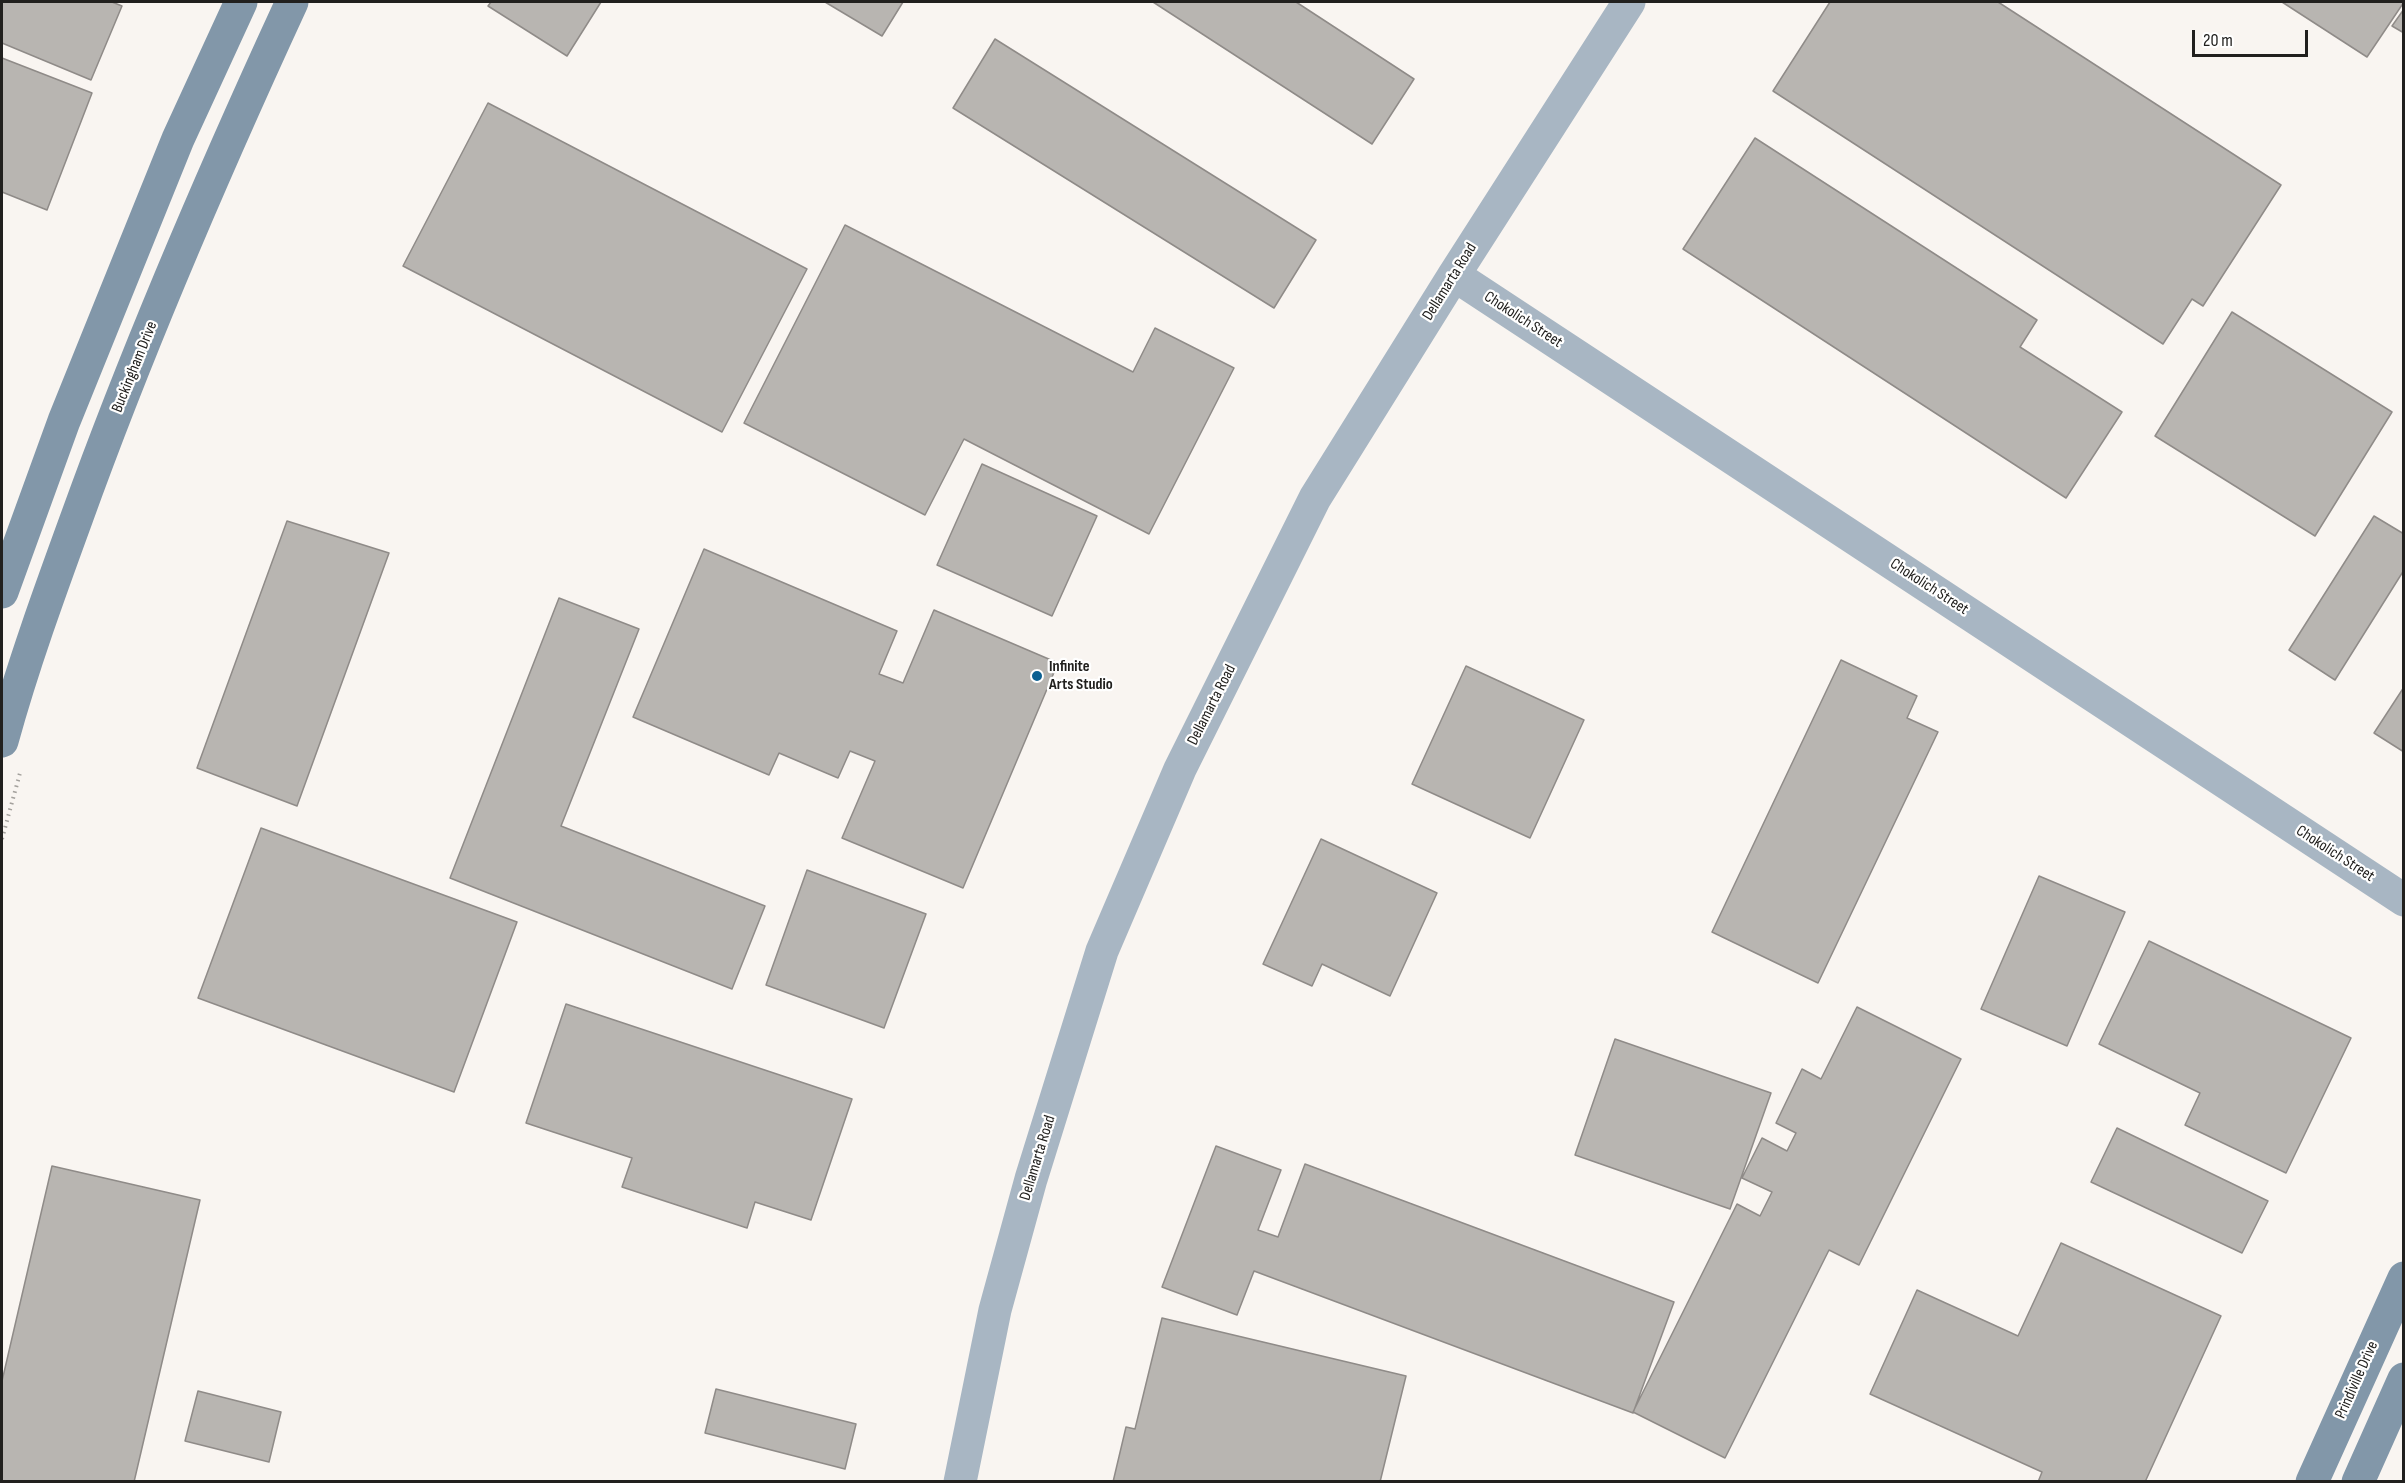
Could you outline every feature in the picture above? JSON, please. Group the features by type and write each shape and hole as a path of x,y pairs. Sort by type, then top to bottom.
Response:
{"street":[{"path":"2,592 64,421 165,172 242,2"},
{"name":"Buckingham Drive","path":"2,741 21,671 106,437 220,157 292,2"},
{"name":"Dellamarta Road","path":"960,1482 995,1310 1031,1179 1102,951 1180,769 1315,498 1454,275 1629,2"},
{"name":"Chokolich Street","path":"1454,275 2403,900"},
{"name":"Prindiville Drive","path":"2312,1482 2403,1278"},
{"path":"2358,1482 2403,1379"}],"building":[{"path":"2,2 112,2 122,6 91,80 2,43"},
{"path":"491,2 601,2 567,56 488,6"},
{"path":"825,2 903,2 882,36"},
{"path":"1153,2 1296,2 1414,79 1372,144"},
{"path":"1830,2 1998,2 2281,185 2203,306 2192,299 2163,344 1773,91"},
{"path":"2282,2 2404,2 2367,57"},
{"path":"2404,9 2404,33 2392,26"},
{"path":"995,39 1316,240 1274,308 953,108"},
{"path":"2,58 92,93 47,210 2,192"},
{"path":"488,103 807,269 722,432 403,266"},
{"path":"1755,138 2037,320 2020,347 2122,412 2066,498 1683,249"},
{"path":"845,225 1133,372 1155,328 1234,368 1149,534 964,439 925,515 744,423"},
{"path":"2232,312 2392,412 2315,536 2155,436"},
{"path":"982,464 1097,516 1052,616 937,565"},
{"path":"2374,516 2404,534 2404,570 2335,680 2289,650"},
{"path":"287,521 389,553 297,806 197,768"},
{"path":"704,549 897,631 879,674 903,683 934,610 1058,663 963,888 842,838 875,761 850,751 838,778 779,753 769,775 633,717"},
{"path":"559,598 639,629 561,826 765,906 732,989 450,878"},
{"path":"1841,660 1917,696 1907,718 1938,732 1818,983 1712,932"},
{"path":"1466,666 1584,720 1530,838 1412,784"},
{"path":"2404,687 2404,752 2374,733"},
{"path":"261,828 517,922 454,1092 198,998"},
{"path":"1321,839 1437,893 1390,996 1322,964 1312,986 1263,964"},
{"path":"807,870 926,914 884,1028 766,985"},
{"path":"2039,876 2125,912 2067,1046 1981,1009"},
{"path":"2149,941 2351,1038 2286,1173 2185,1125 2200,1093 2099,1044"},
{"path":"566,1004 852,1099 811,1220 755,1202 747,1228 622,1187 632,1158 526,1123"},
{"path":"1857,1007 1961,1059 1859,1265 1829,1250 1725,1458 1633,1412 1737,1204 1760,1216 1772,1192 1742,1178 1762,1138 1787,1151 1796,1133 1776,1123 1802,1069 1821,1079"},
{"path":"1615,1039 1771,1093 1730,1209 1575,1155"},
{"path":"2117,1128 2268,1201 2242,1253 2091,1182"},
{"path":"1216,1146 1281,1170 1258,1230 1278,1237 1305,1164 1674,1302 1633,1413 1254,1271 1237,1315 1162,1287"},
{"path":"52,1166 200,1200 134,1482 2,1482 2,1381"},
{"path":"2061,1243 2221,1316 2145,1482 2038,1482 2042,1472 1870,1394 1917,1290 2018,1336"},
{"path":"1162,1318 1406,1376 1380,1482 1113,1482 1126,1427 1135,1429"},
{"path":"716,1389 856,1424 845,1469 705,1433"},
{"path":"198,1391 281,1412 269,1462 185,1441"}],"place":[{"name":"Infinite Arts Studio","path":"1037,676"}]}
